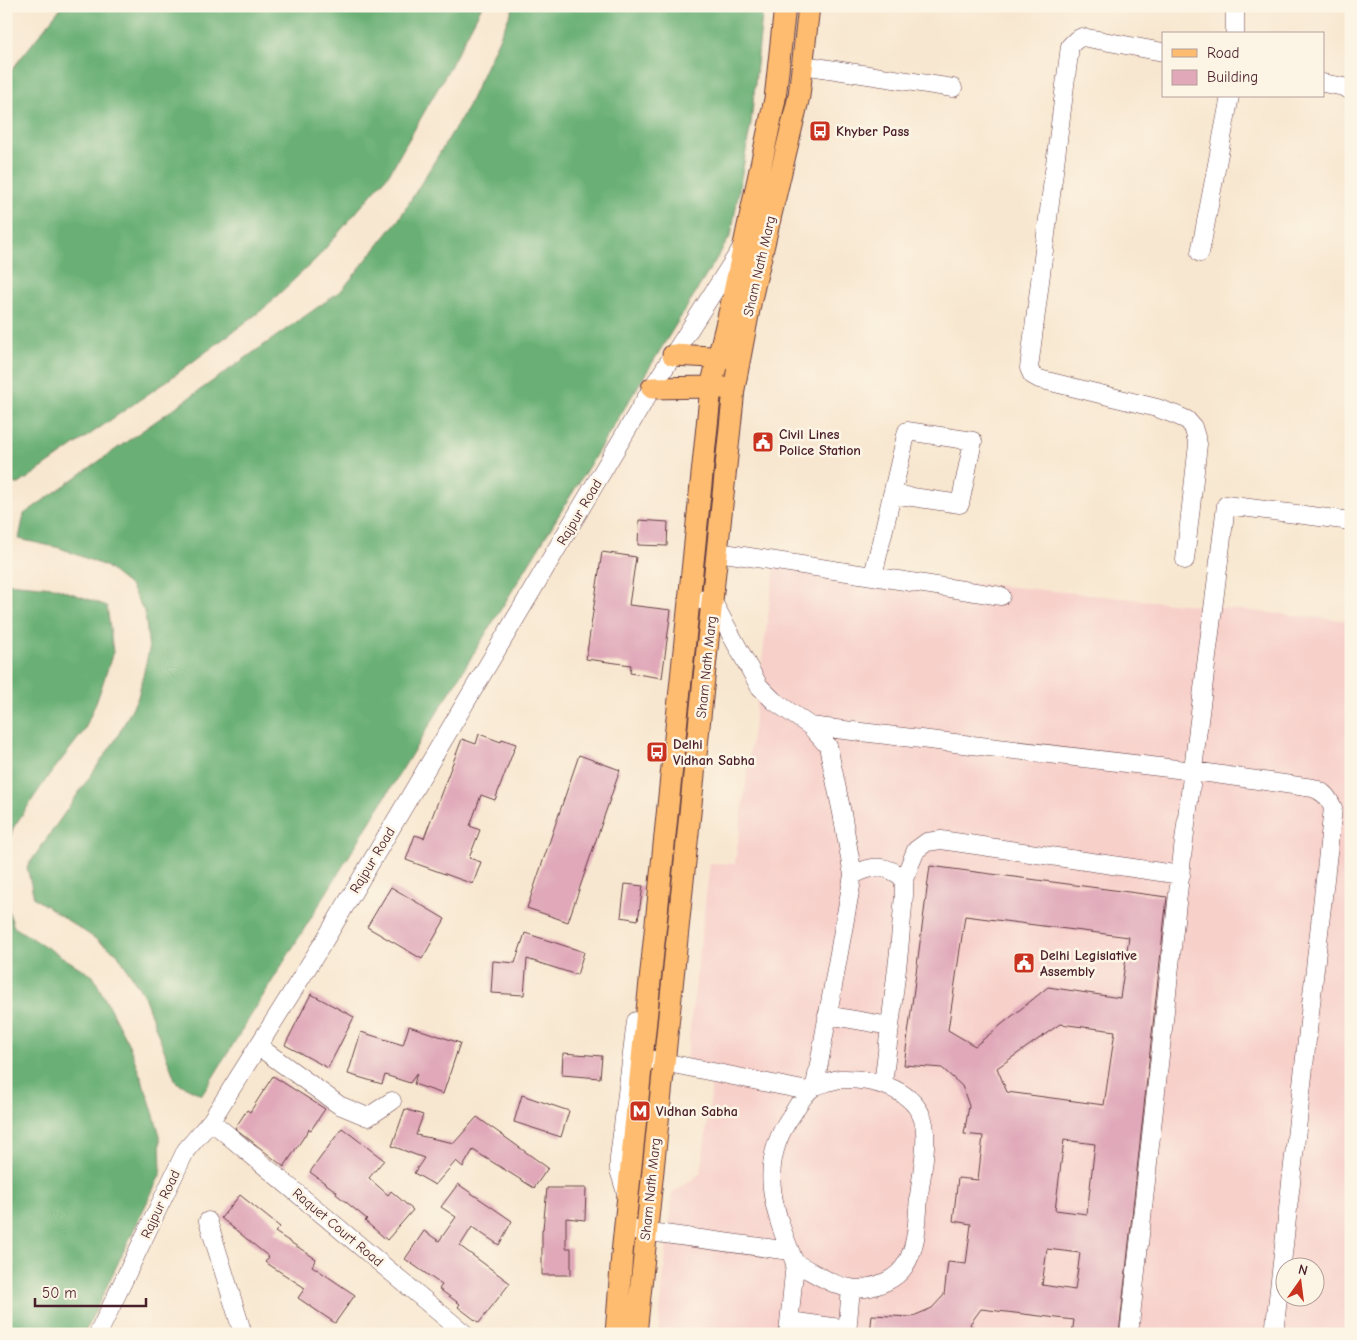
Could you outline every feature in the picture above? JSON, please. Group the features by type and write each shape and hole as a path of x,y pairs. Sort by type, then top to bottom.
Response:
{"main road":[{"name":"Sham Nath Marg","path":"636,1334 635,1230 628,1198 711,387 775,99 785,6"},
{"name":"Sham Nath Marg","path":"616,1334 664,1061 734,389 751,300 799,96 804,65 809,6"},
{"path":"674,355 740,359"},
{"path":"652,388 711,387 734,389"}],"street":[{"path":"1235,6 1236,32"},
{"path":"1162,52 1082,37 1070,46 1029,368 1032,375 1039,379 1157,408 1187,420 1193,427 1198,444 1185,560"},
{"path":"804,65 952,88"},
{"path":"1324,83 1344,87 1351,91"},
{"path":"1200,253 1230,98"},
{"name":"Rajpur Road","path":"98,1334 186,1150 211,1121 323,943 652,388 744,244"},
{"path":"873,576 892,494 907,431 973,441 960,504 892,494"},
{"path":"1129,1334 1181,875 1226,505 1351,521"},
{"path":"718,552 1001,596"},
{"path":"689,598 712,602 759,686 774,701 810,726 828,746 853,875 812,1089 784,1127 777,1142 771,1167 772,1198 780,1226 793,1257 789,1327 847,1331 851,1288"},
{"path":"810,726 1194,771 1312,788 1322,791 1329,799 1333,808 1274,1334"},
{"path":"883,1085 904,895 904,879 916,850 927,842 941,840 1181,875"},
{"path":"853,875 864,870 880,868 894,870 904,879"},
{"path":"628,1198 620,1170 619,1158 646,934 658,905"},
{"path":"827,1015 890,1026"},
{"path":"258,1046 339,1105 368,1118 392,1101"},
{"path":"635,1230 793,1257 836,1284 851,1288 864,1289 884,1283 896,1276 904,1266 914,1245 925,1136 922,1117 912,1102 898,1091 883,1085 839,1079 812,1089 642,1058"},
{"name":"Raquet Court Road","path":"211,1121 465,1334"},
{"path":"208,1222 243,1334"}],"shaded area":[{"name":"Delhi Legislative Assembly","path":"775,563 1351,621 1351,1334 658,1334 672,1194 701,1173 714,1068 686,1062 710,863 735,864"}],"green space":[{"path":"62,6 482,6 450,67 389,174 317,258 262,310 171,378 19,484 6,483 6,77"},
{"path":"514,6 763,6 751,123 731,235 202,1095 176,1082 144,996 117,953 34,898 27,867 116,739 138,697 149,650 145,613 130,586 105,566 60,548 19,539 24,514 342,290 399,219 466,110"},
{"path":"6,583 54,587 107,606 113,652 99,695 84,731 45,781 13,828 6,853"},
{"path":"6,904 14,927 93,976 129,1045 160,1135 161,1173 84,1334 6,1334"}],"building":[{"path":"639,520 668,522 667,546 638,545"},
{"path":"602,552 636,557 629,605 671,610 662,678 630,673 631,665 586,659"},
{"path":"479,734 501,742 502,739 516,744 495,800 481,795 470,826 480,830 469,858 481,862 473,884 406,860 415,835 424,838 462,739 476,744"},
{"path":"579,755 620,770 568,922 527,908"},
{"name":"Delhi Legislative Assembly","path":"930,866 1167,897 1119,1334 1072,1334 1074,1320 981,1309 970,1324 975,1334 870,1334 872,1315 911,1317 932,1308 944,1295 948,1262 966,1264 971,1224 953,1221 958,1178 978,1180 983,1136 964,1134 969,1106 962,1086 942,1068 904,1065","holes":["965,916 1129,937 1120,998 1048,987 975,1046 948,1030","1060,1024 1115,1031 1104,1105 1007,1092 997,1068","1064,1140 1095,1144 1087,1214 1055,1210","1047,1249 1080,1253 1075,1290 1042,1285"]},
{"path":"625,884 643,886 638,920 621,917"},
{"path":"391,887 445,919 422,959 367,927"},
{"path":"525,933 584,952 577,975 527,959 524,995 491,993 493,961 515,963"},
{"path":"311,994 354,1017 328,1068 285,1045"},
{"path":"409,1026 460,1043 443,1094 414,1084 417,1073 410,1083 385,1075 382,1084 348,1074 361,1032 403,1045"},
{"path":"563,1053 602,1056 600,1078 562,1075"},
{"path":"273,1076 325,1109 311,1130 309,1129 284,1167 235,1128 247,1110 250,1112"},
{"path":"522,1095 569,1111 561,1137 514,1122"},
{"path":"405,1109 423,1115 416,1135 454,1143 477,1117 548,1168 534,1188 473,1150 463,1167 456,1161 435,1185 414,1173 424,1158 392,1146"},
{"path":"342,1128 384,1160 369,1178 388,1195 391,1191 413,1210 387,1240 365,1221 367,1219 336,1194 337,1192 310,1172"},
{"path":"458,1184 512,1221 499,1245 472,1227 460,1246 510,1283 479,1323 458,1307 460,1304 439,1289 442,1285 405,1259 424,1231 439,1241 456,1217 441,1207"},
{"path":"547,1188 586,1188 585,1220 566,1218 566,1248 571,1248 571,1275 542,1275 542,1229"},
{"path":"240,1195 280,1227 275,1232 316,1259 312,1266 355,1295 335,1323 298,1298 305,1288 265,1262 269,1257 221,1218"}],"place":[{"name":"Khyber Pass","path":"820,131"},
{"name":"Civil Lines Police Station","path":"763,442"},
{"name":"Delhi Vidhan Sabha","path":"657,752"},
{"name":"Delhi Legislative Assembly","path":"1024,963"},
{"name":"Vidhan Sabha","path":"640,1111"}]}
